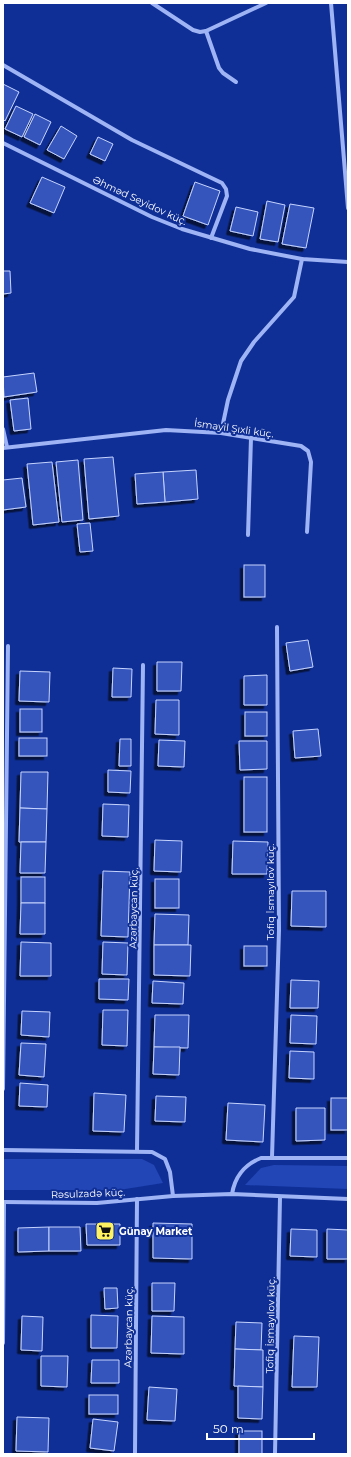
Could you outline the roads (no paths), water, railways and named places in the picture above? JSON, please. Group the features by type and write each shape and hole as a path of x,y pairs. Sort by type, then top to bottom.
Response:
{"street":[{"path":"152,3 194,30 200,32 206,31 266,3"},
{"path":"331,3 348,208"},
{"path":"206,31 219,68 223,73 236,82"},
{"path":"3,65 132,140 222,183 226,189 227,196 211,238"},
{"name":"Əhməd Seyidov küç.","path":"3,143 152,216 182,229 250,250 302,259 348,262"},
{"path":"221,433 228,400 241,362 254,342 294,297 302,259"},
{"path":"3,429 5,448"},
{"name":"İsmayil Şıxli küç.","path":"5,448 166,430 221,433 301,446 308,451 311,462 307,532"},
{"path":"248,535 251,438"},
{"name":"Tofiq İsmayılov küç.","path":"272,1157 279,930 277,627"},
{"path":"3,1089 8,646"},
{"name":"Azərbaycan küç.","path":"137,1151 143,665"},
{"path":"3,1150 152,1152 165,1159 170,1172 173,1196"},
{"path":"348,1158 261,1158 249,1163 234,1182 232,1194 348,1199"},
{"name":"Rəsulzadə küç.","path":"3,1202 97,1203 173,1196 232,1194"},
{"name":"Tofiq İsmayılov küç.","path":"275,1454 280,1197"},
{"name":"Azərbaycan küç.","path":"135,1454 137,1199"},
{"path":"3,1202 3,1343"}],"place":[{"name":"Günay Market","path":"105,1231"}]}
